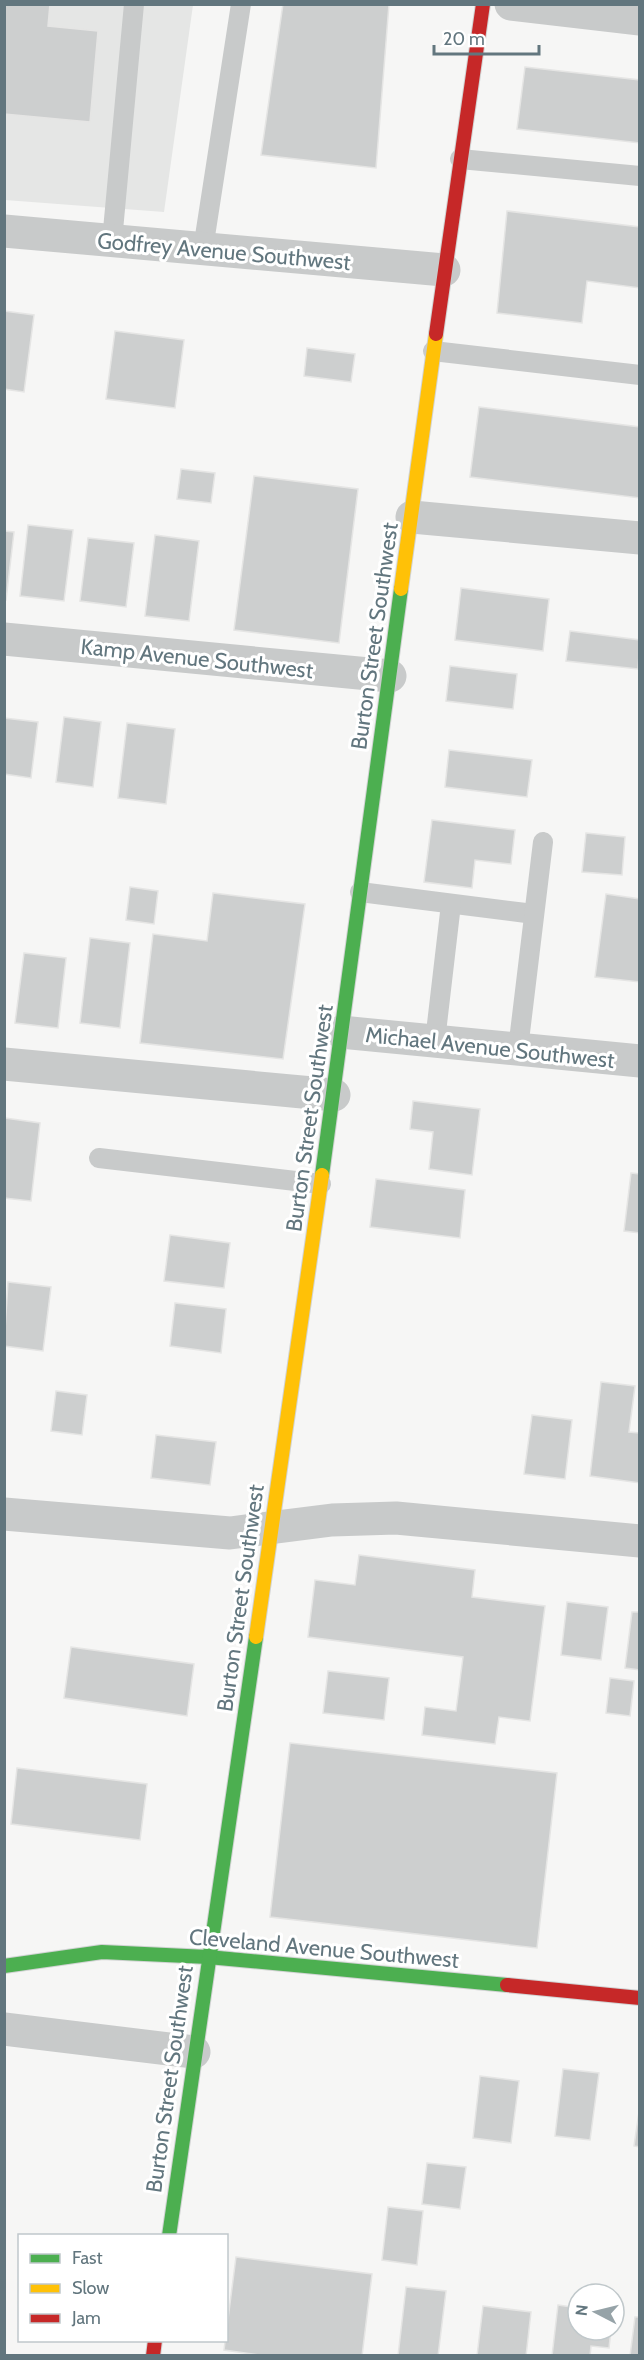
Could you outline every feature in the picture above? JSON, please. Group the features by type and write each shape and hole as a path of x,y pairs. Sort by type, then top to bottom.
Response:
{"main road":[{"name":"Burton Street Southwest","path":"169,2234 334,1095 444,270 483,4"},
{"name":"Cleveland Avenue Southwest","path":"4,1966 102,1952 208,1957 639,1998"}],"street":[{"path":"511,4 639,19"},
{"name":"Godfrey Avenue Southwest","path":"4,231 444,270"},
{"path":"412,517 639,538"},
{"name":"Kamp Avenue Southwest","path":"4,639 390,676"},
{"name":"Michael Avenue Southwest","path":"341,1032 639,1061"},
{"path":"4,1064 334,1095"},
{"path":"4,1514 230,1533 332,1520 396,1518 639,1541"},
{"path":"4,2029 195,2052"}],"lane":[{"path":"112,241 134,4"},
{"path":"203,249 241,4"},
{"path":"460,159 639,176"},
{"path":"433,351 639,375"},
{"path":"518,1049 543,842"},
{"path":"360,892 534,914"},
{"path":"435,1041 451,904"},
{"path":"99,1158 321,1184"}],"shaded area":[{"path":"4,5 193,5 164,212 5,200"}],"building":[{"path":"4,4 50,4 48,26 98,31 90,122 4,114"},
{"path":"283,4 389,4 376,168 261,155"},
{"path":"525,67 640,80 640,143 517,129"},
{"path":"507,211 640,227 640,288 587,281 582,323 497,313"},
{"path":"4,311 34,315 24,392 4,389"},
{"path":"115,331 184,340 175,408 106,399"},
{"path":"307,348 355,354 351,382 304,376"},
{"path":"479,407 640,427 640,498 470,477"},
{"path":"181,469 215,473 211,503 177,499"},
{"path":"254,476 358,489 339,643 234,630"},
{"path":"28,525 73,530 64,601 20,596"},
{"path":"4,531 14,532 6,600 4,600"},
{"path":"155,535 199,541 189,621 145,616"},
{"path":"88,538 134,543 126,607 80,601"},
{"path":"461,588 549,599 543,651 455,640"},
{"path":"570,631 640,640 638,669 566,661"},
{"path":"450,666 517,674 513,709 446,701"},
{"path":"64,717 101,722 93,787 56,782"},
{"path":"4,718 38,722 31,778 4,774"},
{"path":"127,723 175,729 166,804 118,798"},
{"path":"449,750 532,760 527,797 445,787"},
{"path":"432,820 515,830 511,864 475,860 472,888 424,882"},
{"path":"586,833 625,837 622,875 582,872"},
{"path":"130,887 158,891 154,924 126,920"},
{"path":"213,893 305,904 283,1059 140,1043 153,934 207,941"},
{"path":"606,894 640,899 640,982 595,977"},
{"path":"90,938 130,943 120,1028 80,1023"},
{"path":"24,953 66,958 58,1028 15,1023"},
{"path":"413,1101 480,1109 472,1175 429,1169 433,1132 410,1129"},
{"path":"5,1118 40,1123 31,1201 4,1198"},
{"path":"631,1173 640,1174 640,1233 624,1231"},
{"path":"376,1179 465,1190 460,1238 370,1227"},
{"path":"170,1235 230,1243 224,1288 164,1281"},
{"path":"8,1282 51,1287 43,1351 4,1346"},
{"path":"175,1303 226,1309 221,1353 170,1346"},
{"path":"601,1382 635,1386 629,1432 640,1433 640,1483 590,1476"},
{"path":"56,1391 87,1395 82,1435 51,1431"},
{"path":"532,1415 572,1420 565,1479 524,1474"},
{"path":"156,1435 216,1442 210,1485 151,1478"},
{"path":"359,1555 475,1570 472,1597 545,1606 530,1721 499,1717 495,1744 422,1735 425,1707 456,1711 463,1657 308,1637 315,1580 355,1585"},
{"path":"567,1602 608,1607 601,1660 561,1655"},
{"path":"632,1612 640,1612 640,1670 625,1668"},
{"path":"71,1647 194,1664 187,1716 64,1698"},
{"path":"328,1671 389,1678 384,1720 323,1713"},
{"path":"610,1678 634,1681 630,1716 606,1713"},
{"path":"290,1743 557,1773 537,1948 270,1917"},
{"path":"17,1768 147,1784 140,1840 11,1824"},
{"path":"563,2069 599,2073 590,2140 555,2136"},
{"path":"480,2076 519,2081 511,2143 473,2138"},
{"path":"640,2105 640,2147 634,2146"},
{"path":"427,2163 466,2167 460,2209 422,2204"},
{"path":"388,2207 423,2211 417,2265 382,2260"},
{"path":"236,2257 372,2274 362,2356 266,2356 224,2350 225,2342 228,2342 228,2319"},
{"path":"406,2287 446,2291 438,2356 398,2356"},
{"path":"558,2305 566,2306 566,2342 610,2342 609,2348 591,2346 590,2356 552,2356"},
{"path":"483,2306 531,2312 526,2356 477,2356"},
{"path":"635,2317 640,2317 640,2356 630,2356"}],"traffic: fast":[{"path":"322,1175 401,589"},
{"path":"169,2234 256,1637"},
{"path":"4,1966 102,1952 208,1957 507,1985"}],"traffic: slow":[{"path":"401,589 436,334"},
{"path":"256,1637 322,1175"}],"traffic: jam":[{"path":"436,334 483,4"},
{"path":"507,1985 640,1998"},
{"path":"153,2356 155,2342"}]}
